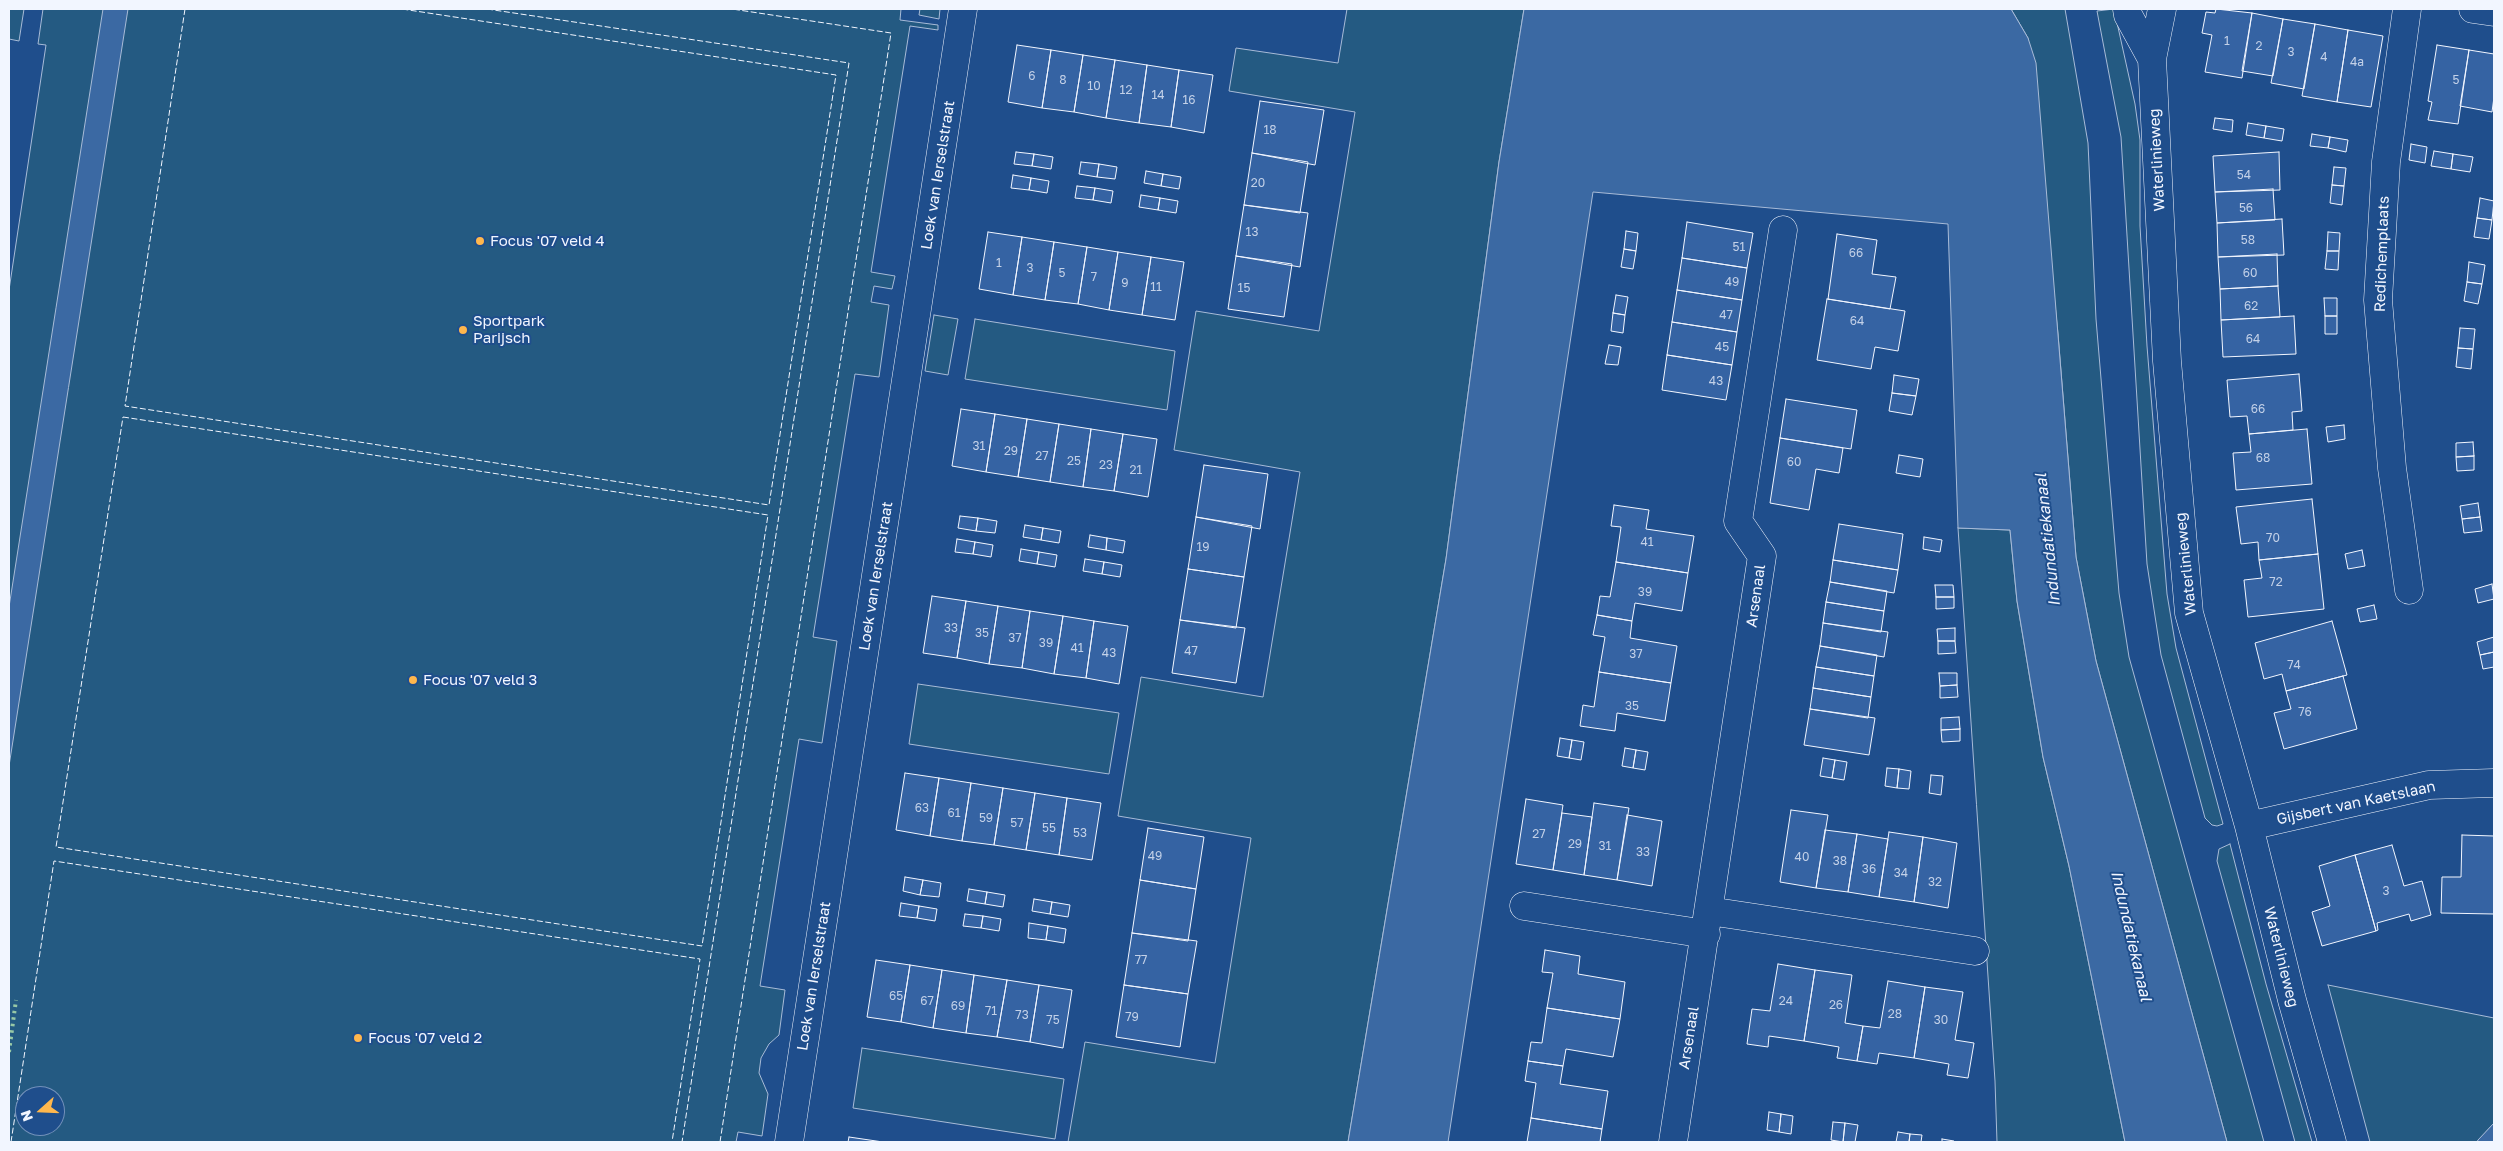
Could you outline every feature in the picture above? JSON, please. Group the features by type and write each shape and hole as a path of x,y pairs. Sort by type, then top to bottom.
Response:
{"street":[{"name":"Loek van Ierselstraat","path":"789,1142 963,9"},
{"name":"Waterlinieweg","path":"2128,9 2128,15 2152,59"},
{"name":"Waterlinieweg","path":"2162,9 2152,59 2167,361 2189,613 2248,826 2292,1000 2332,1142"},
{"name":"Redichemplaats","path":"2407,9 2386,162 2378,300 2392,468 2409,590"},
{"path":"2473,9 2494,12"},
{"name":"Arsenaal","path":"1673,1142 1762,556 1738,521 1783,230"},
{"name":"Gijsbert van Kaetslaan","path":"2248,826 2429,785 2494,783"},
{"path":"1524,906 1707,922 1975,951"}],"shaded area":[{"path":"9,9 24,9 19,41 9,39"},
{"name":"Sportpark Parijsch","path":"43,9 901,9 900,20 938,25 938,30 910,26 871,272 895,276 892,289 874,286 871,302 889,305 879,377 855,374 813,637 837,641 822,743 799,739 760,986 785,990 779,1035 769,1044 761,1058 759,1073 768,1094 762,1136 738,1132 736,1142 9,1142 9,290 46,45 38,44"},
{"path":"920,9 940,9 939,19 919,15"},
{"path":"1347,9 1524,9 1499,162 1446,559 1348,1142 1068,1142 1085,1042 1215,1063 1251,838 1118,816 1141,677 1263,697 1300,472 1174,450 1196,311 1319,331 1355,112 1229,91 1236,48 1338,63"},
{"path":"2011,9 2065,9 2088,143 2096,319 2119,593 2129,657 2264,1142 2227,1142 2096,661 2076,557 2058,334 2028,38"},
{"path":"2114,9 2135,104 2140,140 2140,226 2147,346 2167,594 2176,648 2223,824 2217,826 2212,825 2205,818 2161,655 2147,564 2121,137 2097,11"},
{"path":"934,315 958,319 948,375 925,371"},
{"path":"975,319 1175,351 1167,410 965,379"},
{"path":"1958,528 2010,530 2017,601 2043,757 2069,866 2125,1142 1997,1142 1995,1081"},
{"path":"918,684 1119,713 1109,774 909,744"},
{"path":"2230,844 2266,984 2312,1142 2295,1142 2217,861 2219,849"},
{"path":"2328,985 2494,1018 2494,1123 2477,1142 2370,1142"},
{"path":"862,1048 1064,1079 1055,1139 853,1108"}],"water":[{"path":"103,9 128,9 9,766 9,607"},
{"name":"Indundatiekanaal","path":"1524,9 2011,9 2028,38 2036,63 2076,557 2096,661 2227,1142 2125,1142 2069,866 2043,757 2017,601 2010,530 1958,528 1948,224 1593,192 1448,1142 1348,1142 1446,559 1499,162"},
{"path":"2494,1123 2494,1142 2477,1142 2478,1140"}],"building":[{"path":"2216,9 2252,13 2242,78 2205,72 2212,35 2202,33 2206,12 2215,13"},
{"path":"2252,13 2283,19 2273,76 2242,71"},
{"path":"2283,19 2315,24 2304,89 2271,83"},
{"path":"2315,24 2348,30 2337,102 2302,96"},
{"path":"2348,30 2383,36 2371,107 2337,102"},
{"path":"1017,45 1051,50 1042,108 1008,102"},
{"path":"2437,45 2469,50 2458,124 2428,120 2432,102 2428,101"},
{"path":"1051,50 1083,55 1074,112 1042,108"},
{"path":"2469,50 2494,54 2492,112 2460,106"},
{"path":"1083,55 1115,60 1106,118 1074,112"},
{"path":"1115,60 1147,65 1139,123 1106,118"},
{"path":"1147,65 1179,70 1171,127 1139,123"},
{"path":"1179,70 1213,75 1204,133 1171,127"},
{"path":"1260,101 1324,110 1315,165 1252,153"},
{"path":"2215,118 2233,120 2232,132 2213,129"},
{"path":"2248,123 2266,126 2264,138 2246,135"},
{"path":"2266,126 2284,129 2282,141 2264,138"},
{"path":"2312,134 2330,137 2328,148 2310,146"},
{"path":"2330,137 2348,140 2346,152 2328,148"},
{"path":"2411,144 2427,147 2425,163 2409,160"},
{"path":"2434,151 2453,154 2451,169 2431,166"},
{"path":"1016,152 1034,154 1032,166 1014,164"},
{"path":"2279,152 2280,190 2215,192 2213,156"},
{"path":"1252,153 1308,162 1300,213 1244,205"},
{"path":"1034,154 1053,157 1051,169 1032,166"},
{"path":"2453,154 2473,157 2470,172 2451,169"},
{"path":"1081,162 1099,164 1097,177 1079,174"},
{"path":"1099,164 1117,167 1115,179 1097,177"},
{"path":"2334,167 2346,168 2344,186 2332,185"},
{"path":"1146,171 1163,174 1161,186 1144,183"},
{"path":"1163,174 1181,177 1179,189 1161,186"},
{"path":"1013,175 1031,178 1029,190 1011,188"},
{"path":"1031,178 1049,181 1047,193 1029,190"},
{"path":"2332,185 2344,186 2342,205 2330,203"},
{"path":"1077,186 1095,188 1093,200 1075,198"},
{"path":"1095,188 1113,191 1111,203 1093,200"},
{"path":"2273,189 2275,220 2217,223 2215,192"},
{"path":"1141,195 1160,198 1158,210 1139,207"},
{"path":"1160,198 1178,201 1176,213 1158,210"},
{"path":"2480,198 2494,201 2492,220 2477,218"},
{"path":"1244,205 1308,213 1300,267 1236,256"},
{"path":"2477,218 2492,220 2489,239 2474,237"},
{"path":"2282,219 2284,255 2218,257 2217,223"},
{"path":"1687,222 1753,233 1747,268 1682,258"},
{"path":"1626,231 1638,233 1636,251 1624,249"},
{"path":"988,232 1022,237 1013,295 979,289"},
{"path":"2328,232 2340,233 2339,251 2327,251"},
{"path":"1837,234 1877,240 1872,274 1896,277 1890,309 1828,299"},
{"path":"1022,237 1054,242 1045,300 1013,295"},
{"path":"1054,242 1087,247 1078,304 1045,300"},
{"path":"1087,247 1118,252 1109,310 1078,304"},
{"path":"1624,249 1636,251 1633,269 1621,267"},
{"path":"2327,251 2339,251 2338,270 2325,269"},
{"path":"1118,252 1151,257 1142,315 1109,310"},
{"path":"2277,254 2278,286 2220,289 2218,257"},
{"path":"1236,256 1292,264 1284,317 1228,309"},
{"path":"1151,257 1184,262 1175,320 1142,315"},
{"path":"1682,258 1747,268 1742,300 1677,290"},
{"path":"2469,262 2485,265 2482,284 2467,282"},
{"path":"2467,282 2482,284 2478,304 2464,301"},
{"path":"2278,286 2280,317 2221,320 2220,289"},
{"path":"1677,290 1742,300 1737,332 1672,322"},
{"path":"1616,295 1628,297 1625,315 1613,313"},
{"path":"2324,298 2337,298 2337,316 2325,316"},
{"path":"1827,299 1905,311 1898,351 1875,347 1871,369 1817,360"},
{"path":"1613,313 1625,315 1623,333 1611,331"},
{"path":"2294,316 2296,354 2223,357 2221,320"},
{"path":"2325,316 2337,316 2337,334 2325,334"},
{"path":"1672,322 1737,332 1732,365 1667,355"},
{"path":"2460,328 2475,329 2473,349 2458,348"},
{"path":"1609,345 1621,347 1618,365 1605,364"},
{"path":"2458,348 2473,349 2471,369 2456,367"},
{"path":"1667,355 1732,365 1726,400 1662,390"},
{"path":"2299,374 2302,411 2292,412 2293,430 2249,434 2247,416 2230,417 2227,380"},
{"path":"1894,375 1919,379 1916,396 1892,393"},
{"path":"1892,393 1916,396 1912,415 1889,411"},
{"path":"1786,399 1857,410 1851,449 1780,438"},
{"path":"961,409 995,414 986,472 952,466"},
{"path":"995,414 1027,419 1018,477 986,472"},
{"path":"1027,419 1059,424 1050,482 1018,477"},
{"path":"1059,424 1091,429 1083,487 1050,482"},
{"path":"2344,425 2345,439 2328,442 2326,427"},
{"path":"1091,429 1123,434 1114,491 1083,487"},
{"path":"2307,429 2312,484 2236,490 2233,453 2251,452 2249,434"},
{"path":"1123,434 1157,439 1148,497 1114,491"},
{"path":"1780,438 1843,448 1839,473 1816,469 1809,510 1770,503"},
{"path":"2473,442 2474,456 2456,457 2456,443"},
{"path":"1899,455 1923,459 1920,477 1896,473"},
{"path":"2474,456 2474,470 2457,471 2456,457"},
{"path":"1204,465 1268,474 1260,529 1196,517"},
{"path":"2312,499 2318,554 2259,560 2258,542 2241,544 2236,507"},
{"path":"2478,503 2480,517 2462,519 2460,506"},
{"path":"1614,505 1649,510 1646,529 1694,536 1688,573 1616,562 1621,527 1611,526"},
{"path":"960,516 978,518 976,531 958,528"},
{"path":"1196,517 1252,526 1244,577 1188,569"},
{"path":"2480,517 2482,531 2464,533 2462,519"},
{"path":"978,518 997,521 995,533 976,531"},
{"path":"1839,524 1903,534 1898,570 1833,560"},
{"path":"1025,525 1043,528 1041,540 1023,537"},
{"path":"1043,528 1061,531 1059,543 1041,540"},
{"path":"1090,535 1107,538 1106,550 1088,547"},
{"path":"1924,537 1942,540 1940,552 1923,549"},
{"path":"1107,538 1125,541 1123,553 1106,550"},
{"path":"957,539 975,542 973,554 955,552"},
{"path":"975,542 993,545 991,557 973,554"},
{"path":"1021,549 1039,552 1037,564 1019,561"},
{"path":"2362,550 2365,566 2348,569 2345,554"},
{"path":"1039,552 1057,555 1055,567 1037,564"},
{"path":"2318,554 2324,609 2248,617 2244,580 2262,578 2259,560"},
{"path":"1085,559 1104,562 1102,574 1083,571"},
{"path":"1833,560 1898,570 1894,593 1830,582"},
{"path":"1104,562 1122,565 1120,577 1102,574"},
{"path":"1616,562 1688,573 1682,611 1635,603 1632,621 1597,615 1600,596 1610,597"},
{"path":"1188,569 1244,577 1236,628 1180,620"},
{"path":"1830,582 1887,591 1884,611 1826,602"},
{"path":"2492,584 2494,599 2478,603 2475,589"},
{"path":"1935,585 1953,585 1954,597 1936,597"},
{"path":"932,596 966,601 957,658 923,653"},
{"path":"1936,597 1954,597 1954,608 1936,609"},
{"path":"966,601 998,606 989,664 957,658"},
{"path":"1826,602 1884,611 1881,632 1823,623"},
{"path":"2374,605 2377,619 2360,622 2357,609"},
{"path":"998,606 1030,611 1022,668 989,664"},
{"path":"1030,611 1063,616 1054,674 1022,668"},
{"path":"1597,615 1632,621 1630,638 1677,646 1671,683 1599,672 1605,637 1593,635"},
{"path":"1063,616 1094,621 1086,678 1054,674"},
{"path":"1180,620 1245,628 1236,683 1172,673"},
{"path":"1094,621 1128,626 1119,684 1086,678"},
{"path":"2332,621 2347,675 2286,691 2282,674 2264,679 2255,643"},
{"path":"1823,623 1888,632 1884,657 1820,646"},
{"path":"1955,628 1955,641 1938,641 1937,629"},
{"path":"2494,637 2494,652 2480,655 2477,642"},
{"path":"1938,641 1955,641 1956,653 1938,654"},
{"path":"1820,646 1877,655 1874,676 1816,667"},
{"path":"2494,652 2494,667 2483,669 2480,655"},
{"path":"1816,667 1874,676 1871,697 1813,688"},
{"path":"1599,672 1671,683 1665,721 1617,713 1615,731 1580,726 1583,705 1594,707"},
{"path":"1939,673 1957,673 1957,685 1940,686"},
{"path":"2343,676 2357,729 2284,749 2274,713 2291,709 2286,691"},
{"path":"1957,685 1958,697 1940,698 1940,686"},
{"path":"1813,688 1871,697 1868,718 1810,709"},
{"path":"1810,709 1875,718 1869,755 1804,745"},
{"path":"1959,717 1960,729 1941,730 1941,718"},
{"path":"1960,729 1960,741 1942,742 1941,730"},
{"path":"1560,738 1572,740 1569,758 1557,756"},
{"path":"1572,740 1584,742 1581,760 1569,758"},
{"path":"1625,748 1636,750 1633,768 1622,766"},
{"path":"1636,750 1648,752 1645,770 1633,768"},
{"path":"1823,758 1835,760 1832,778 1820,776"},
{"path":"1835,760 1847,762 1844,780 1832,778"},
{"path":"1887,768 1899,769 1897,788 1885,786"},
{"path":"1899,769 1911,771 1909,789 1897,788"},
{"path":"905,773 939,778 930,836 896,830"},
{"path":"1931,775 1943,776 1941,795 1929,793"},
{"path":"939,778 971,783 962,841 930,836"},
{"path":"971,783 1003,788 994,845 962,841"},
{"path":"1003,788 1035,793 1026,850 994,845"},
{"path":"1035,793 1067,798 1059,855 1026,850"},
{"path":"1067,798 1101,803 1092,860 1059,855"},
{"path":"1526,799 1563,805 1553,870 1516,864"},
{"path":"1594,803 1629,808 1617,880 1584,875"},
{"path":"1791,810 1828,815 1816,888 1780,882"},
{"path":"1562,813 1592,817 1584,875 1553,870"},
{"path":"1627,815 1662,821 1652,886 1617,880"},
{"path":"1148,828 1204,837 1196,889 1140,880"},
{"path":"1825,830 1857,834 1848,892 1816,888"},
{"path":"1889,832 1923,837 1914,902 1879,897"},
{"path":"1857,834 1888,839 1879,897 1848,892"},
{"path":"2462,835 2494,836 2494,914 2441,913 2442,877 2461,877"},
{"path":"1923,837 1957,843 1948,908 1914,902"},
{"path":"2392,845 2404,886 2422,881 2431,915 2411,921 2409,914 2377,923 2378,930 2376,931 2355,855"},
{"path":"2355,855 2376,931 2322,946 2312,912 2330,906 2319,866"},
{"path":"905,877 923,880 920,895 903,891"},
{"path":"923,880 941,883 939,897 920,895"},
{"path":"1140,880 1196,889 1188,941 1132,933"},
{"path":"969,889 987,892 985,904 967,901"},
{"path":"987,892 1005,895 1003,907 985,904"},
{"path":"1034,899 1052,902 1050,914 1032,911"},
{"path":"1052,902 1070,905 1068,917 1050,914"},
{"path":"901,903 919,906 917,918 899,916"},
{"path":"919,906 937,909 935,921 917,918"},
{"path":"965,914 983,916 981,928 963,926"},
{"path":"983,916 1001,919 999,931 981,928"},
{"path":"1029,923 1048,926 1046,940 1028,938"},
{"path":"1048,926 1066,929 1064,943 1046,940"},
{"path":"1132,933 1197,941 1188,994 1124,985"},
{"path":"1545,950 1580,956 1578,974 1625,982 1620,1019 1547,1008 1553,973 1542,972"},
{"path":"876,960 910,965 901,1022 867,1017"},
{"path":"1778,964 1815,970 1804,1041 1769,1036 1768,1047 1747,1044 1752,1009 1770,1011"},
{"path":"910,965 942,970 933,1028 901,1022"},
{"path":"942,970 974,975 966,1033 933,1028"},
{"path":"1815,970 1852,975 1845,1023 1863,1026 1857,1061 1837,1058 1839,1047 1804,1041"},
{"path":"974,975 1007,980 997,1037 966,1033"},
{"path":"1007,980 1039,985 1030,1042 997,1037"},
{"path":"1888,981 1925,987 1914,1058 1879,1053 1877,1064 1857,1061 1863,1026 1880,1028"},
{"path":"1039,985 1072,990 1063,1048 1030,1042"},
{"path":"1124,985 1188,994 1180,1047 1116,1037"},
{"path":"1925,987 1963,992 1955,1040 1974,1043 1968,1078 1947,1075 1949,1064 1914,1058"},
{"path":"1547,1008 1620,1019 1613,1057 1566,1049 1563,1066 1528,1061 1531,1042 1542,1043"},
{"path":"1528,1061 1563,1066 1560,1084 1608,1091 1602,1129 1531,1118 1536,1083 1525,1081"},
{"path":"1769,1112 1781,1114 1779,1132 1767,1130"},
{"path":"1781,1114 1793,1116 1791,1134 1779,1132"},
{"path":"1531,1118 1602,1129 1600,1142 1527,1142"},
{"path":"1833,1122 1845,1123 1843,1142 1831,1140"},
{"path":"1845,1123 1858,1125 1855,1142 1843,1142"},
{"path":"1898,1132 1910,1134 1909,1142 1896,1142"},
{"path":"1910,1134 1922,1135 1921,1142 1909,1142"},
{"path":"849,1137 883,1142 848,1142"},
{"path":"1942,1139 1954,1141 1954,1142 1942,1142"}],"hedge":[{"path":"9,1052 16,1000"}],"fence":[{"path":"185,9 125,406 769,505 836,75 402,9"},
{"path":"487,9 849,63 682,1142"},
{"path":"720,1142 891,33 732,9"},
{"path":"123,417 768,515 702,946 56,847 123,417"},
{"path":"11,1142 54,861 700,959 672,1142"}],"place":[{"name":"Focus '07 veld 4","path":"480,241"},
{"name":"Sportpark Parijsch","path":"463,330"},
{"name":"Focus '07 veld 3","path":"413,680"},
{"name":"Focus '07 veld 2","path":"358,1038"}]}
